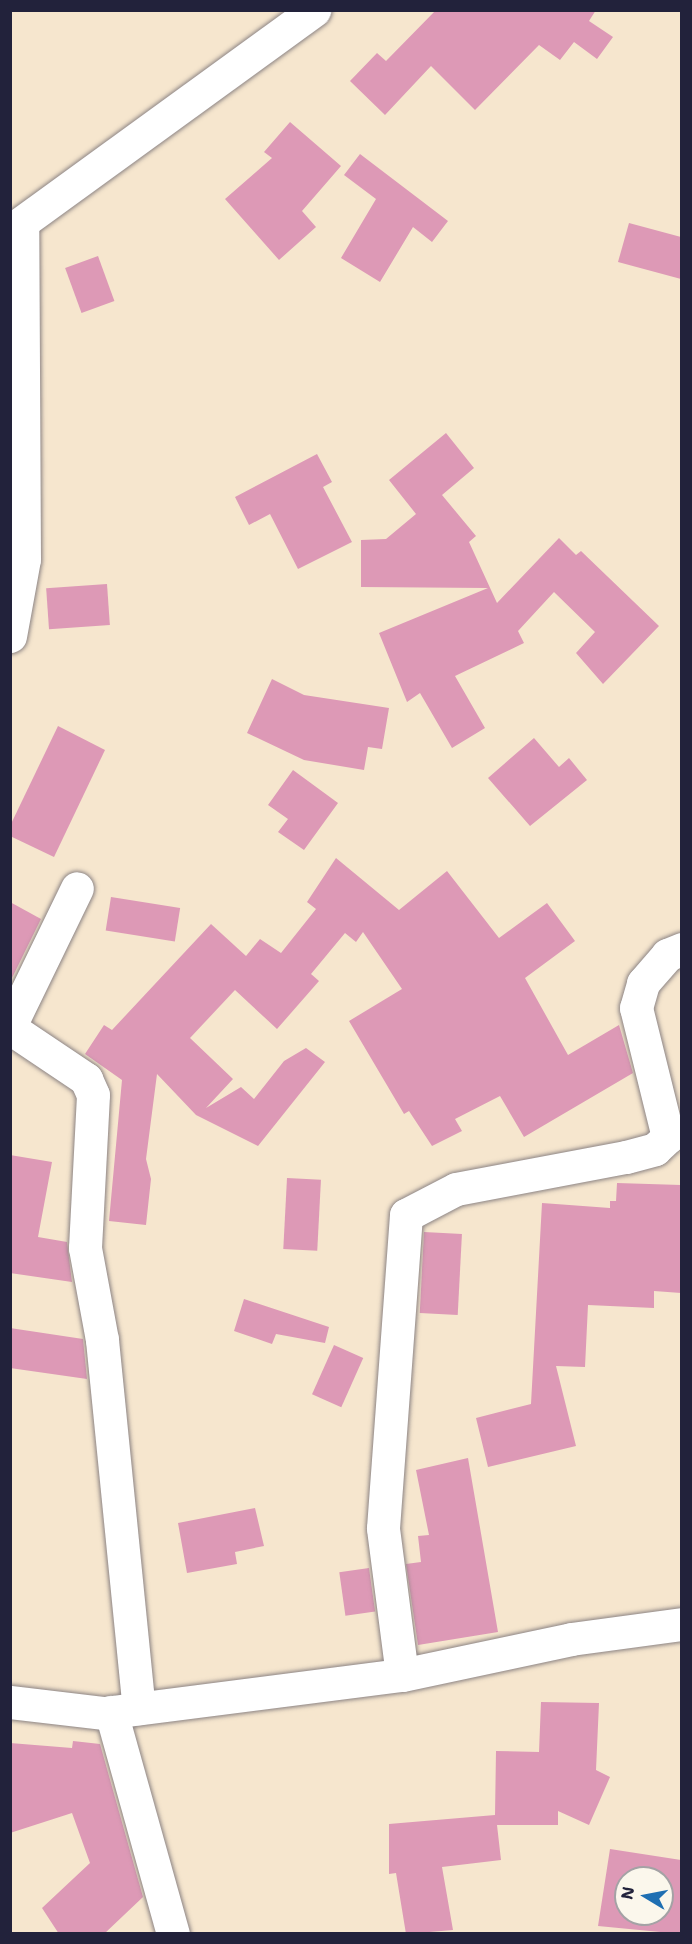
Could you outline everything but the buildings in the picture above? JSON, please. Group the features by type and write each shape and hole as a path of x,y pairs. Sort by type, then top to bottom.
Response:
{"street":[{"path":"10,636 24,559 16,227 314,10"},
{"path":"77,888 10,1027 86,1079 93,1095 85,1248 102,1340 125,1710 173,1934"},
{"path":"402,1675 383,1528 406,1215 456,1189 626,1157 655,1149 668,1137 636,1008 644,983 667,955 681,949"},
{"path":"10,1702 125,1710 402,1675 559,1641 681,1624"}]}
